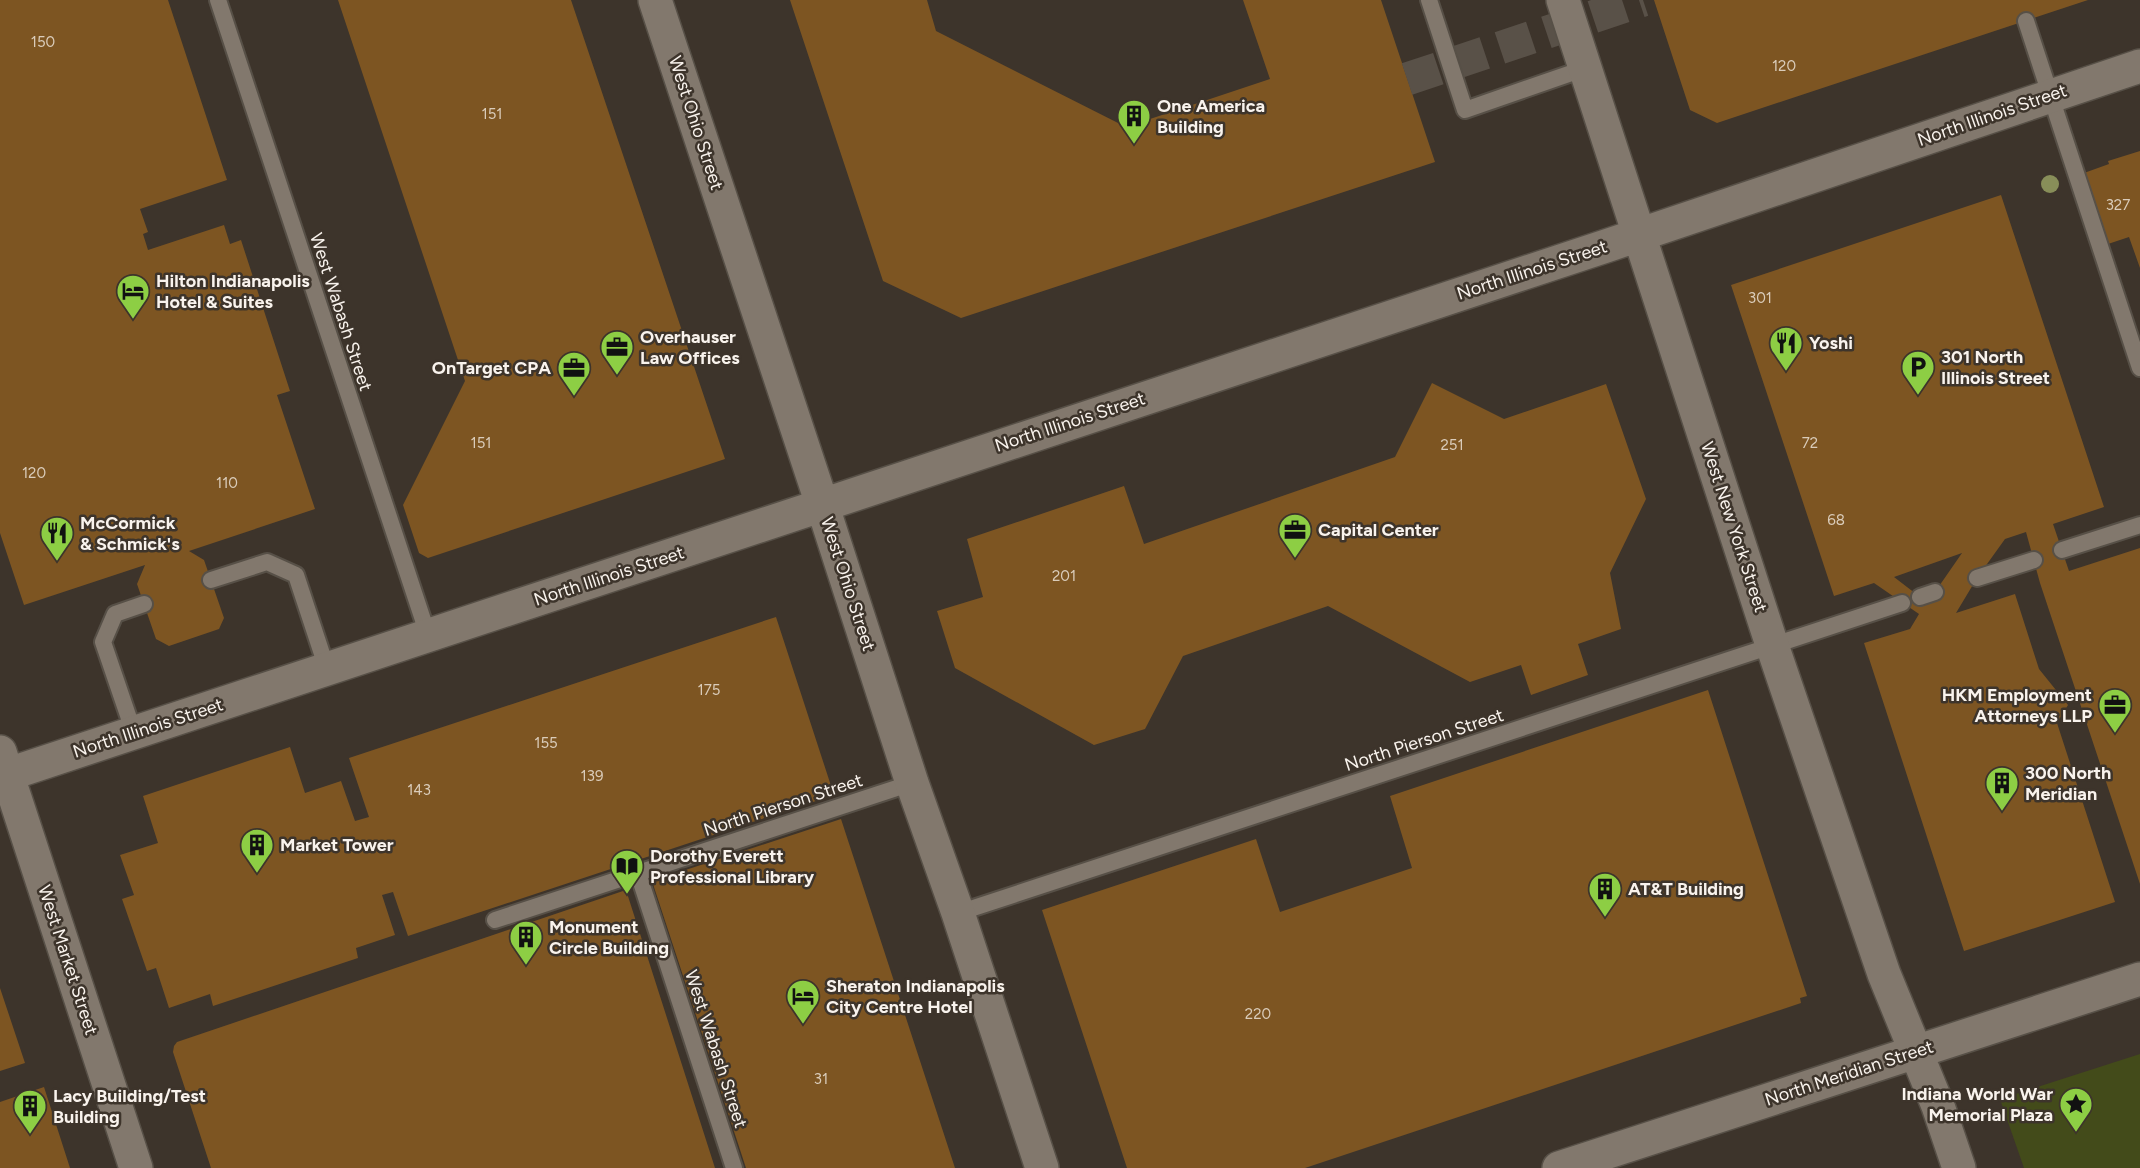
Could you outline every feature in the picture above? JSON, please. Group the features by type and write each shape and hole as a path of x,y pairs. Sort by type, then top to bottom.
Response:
{"main road":[{"name":"West Ohio Street","path":"656,0 912,783 1042,1168"},
{"name":"West New York Street","path":"1563,0 1772,645 1884,974 1938,1106 1959,1168"},
{"name":"North Illinois Street","path":"3,768 134,733 2140,66"},
{"name":"West Market Street","path":"3,768 136,1168"},
{"name":"North Meridian Street","path":"1558,1168 2140,979"}],"lane":[{"name":"West Wabash Street","path":"218,0 428,635"},
{"path":"1429,0 1465,110 1586,68"},
{"path":"2026,21 2140,368"},
{"path":"2062,550 2140,525"},
{"path":"1977,578 2034,560"},
{"path":"211,580 267,562 296,575 327,669"},
{"name":"North Pierson Street","path":"958,914 1902,603"},
{"path":"134,733 103,642 115,614 144,604"},
{"name":"North Pierson Street","path":"495,920 912,783"},
{"name":"West Wabash Street","path":"638,873 734,1168"}],"green space":[{"name":"Indiana World War Memorial Plaza","path":"2140,1054 2140,1168 2024,1168 2000,1099"}],"building":[{"name":"Hilton Indianapolis Hotel & Suites","path":"0,0 168,0 227,180 140,209 148,232 143,234 148,250 224,225 230,244 241,240 290,391 277,395 315,509 189,551 204,560 224,618 219,629 169,646 156,639 137,584 145,565 24,605 0,533"},
{"path":"338,0 571,0 725,459 428,558 419,553 403,505 465,381"},
{"name":"One America Building","path":"790,0 927,0 936,31 1126,127 1270,79 1243,0 1381,0 1435,162 961,318 883,281"},
{"path":"1654,0 2088,0 1717,123 1690,110"},
{"path":"2140,151 2140,268 2129,237 2108,244 2084,173 2109,164 2108,161"},
{"path":"2001,195 2104,507 2053,524 2069,571 2140,548 2140,884 2040,583 2026,532 2005,539 1977,578 1956,613 2015,594 2039,669 2068,705 2057,723 2115,902 1964,951 1864,643 1910,629 1919,614 1874,583 1834,596 1731,285","holes":["1962,553 1935,592 1920,597 1894,577"]},
{"name":"Capital Center","path":"1432,383 1504,419 1606,384 1646,499 1610,573 1621,629 1578,644 1588,675 1531,695 1521,665 1470,682 1328,606 1183,656 1145,729 1094,745 955,668 937,611 983,597 967,539 1124,486 1144,544 1395,457"},
{"path":"776,617 834,795 408,936 393,892 382,895 395,935 356,948 358,958 213,1006 210,994 169,1008 156,968 147,971 122,899 134,895 120,855 158,843 143,796 290,747 305,793 341,781 355,821 369,817 349,758"},
{"path":"1708,690 1807,996 1800,998 1801,1003 1305,1168 1127,1168 1042,910 1256,839 1280,912 1412,868 1390,796"},
{"name":"Sheraton Indianapolis City Centre Hotel","path":"841,819 955,1168 746,1168 652,881"},
{"name":"Monument Circle Building","path":"626,890 715,1168 211,1168 173,1052 177,1042"},
{"path":"0,988 25,1063 0,1071"},
{"name":"Lacy Building/Test Building","path":"44,1087 70,1168 0,1168 0,1102"}],"tunnel":[{"path":"1407,79 1643,0"}],"place":[{"name":"One America Building","path":"1134,145"},
{"name":"Hilton Indianapolis Hotel & Suites","path":"133,320"},
{"name":"Yoshi","path":"1786,372"},
{"name":"Overhauser Law Offices","path":"617,376"},
{"name":"301 North Illinois Street","path":"1918,396"},
{"name":"OnTarget CPA","path":"574,397"},
{"name":"Capital Center","path":"1295,559"},
{"name":"McCormick & Schmick's","path":"57,562"},
{"name":"HKM Employment Attorneys LLP","path":"2115,734"},
{"name":"300 North Meridian","path":"2002,812"},
{"name":"Market Tower","path":"257,874"},
{"name":"Dorothy Everett Professional Library","path":"627,895"},
{"name":"AT&T Building","path":"1605,918"},
{"name":"Monument Circle Building","path":"526,966"},
{"name":"Sheraton Indianapolis City Centre Hotel","path":"803,1025"},
{"name":"Indiana World War Memorial Plaza","path":"2076,1133"},
{"name":"Lacy Building/Test Building","path":"30,1135"}]}
